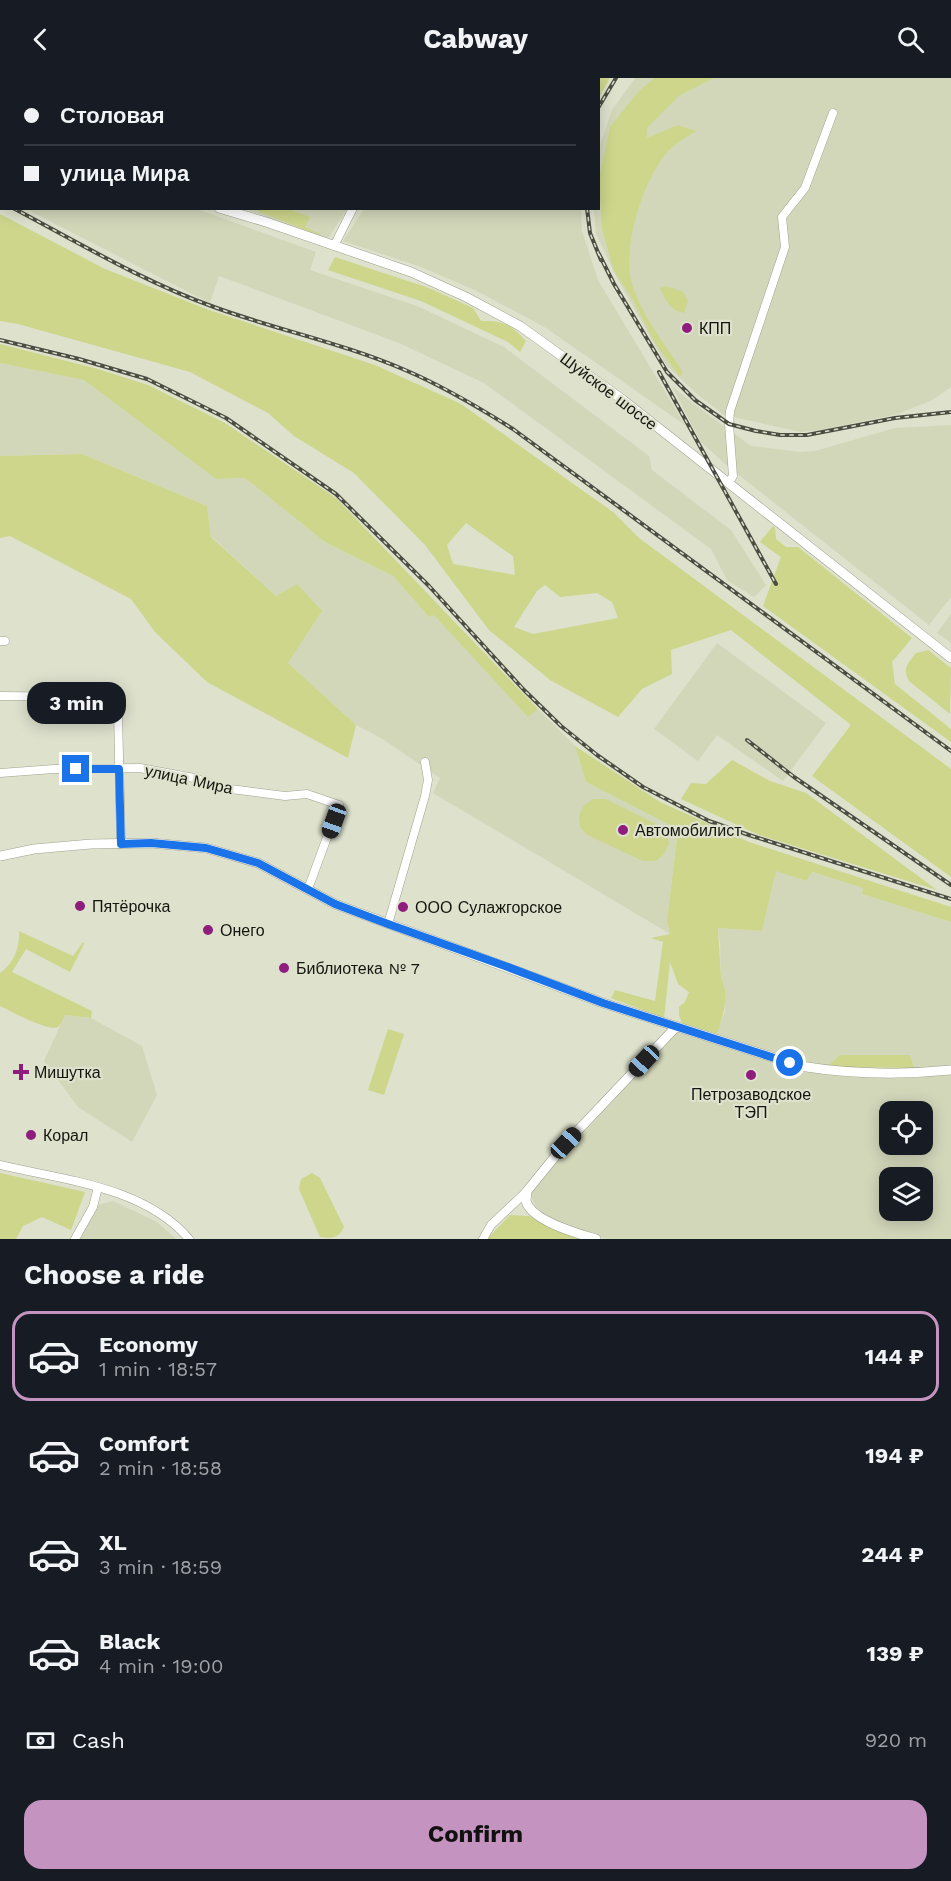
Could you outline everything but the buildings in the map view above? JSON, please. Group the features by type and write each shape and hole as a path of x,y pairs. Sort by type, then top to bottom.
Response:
{"main road":[{"name":"Шуйское шоссе","path":"225,210 440,284 499,314 556,351 729,482 951,658"},
{"path":"0,855 64,846 121,844 151,843 206,848 258,863 335,904 388,924 675,1028 800,1066 828,1071 931,1072 951,1070"},
{"path":"596,1239 561,1228 538,1215 530,1209 526,1201 527,1191 566,1143 675,1028"}],"street":[{"path":"729,482 733,476 730,411 785,247 782,217 805,188 833,113"},
{"path":"334,246 352,210"},
{"path":"0,696 99,697 116,705 121,844"},
{"path":"388,924 425,796 428,780 425,762"},
{"name":"улица Мира","path":"0,773 54,769 140,768 194,778 223,788 285,796 308,794 339,805 308,889"},
{"path":"0,1165 121,1193 168,1218 189,1239"},
{"path":"75,1239 93,1207 98,1187"},
{"path":"483,1239 491,1225 527,1191"}],"shaded area":[{"path":"635,78 951,78 951,387 932,400 898,414 801,432 724,415 697,394 666,365 617,278 596,234 594,210 600,210 600,145 612,110"},
{"path":"28,210 200,210 316,252 310,270 417,306 504,347 649,456 652,470 731,530 766,585 754,597 727,580 711,549 484,383 399,343 219,276 210,303"},
{"path":"249,210 255,210 318,235 305,227 309,217 292,210 346,210 329,237 325,239"},
{"path":"363,210 581,210 582,231 598,280 685,425 546,328 477,291 421,267 343,241"},
{"path":"0,363 84,380 216,479 245,478 325,542 393,576 429,617 434,614 528,716 538,709 575,746 586,782 678,828 667,921 670,934 433,793 440,778 381,738 356,725 288,663 322,611 276,596 211,536 207,506 82,454 0,456"},
{"path":"672,386 751,446 800,452 815,451 895,428 951,425 951,597 929,625 725,464 700,441"},
{"path":"951,614 951,643 937,633"},
{"path":"717,643 826,723 783,781 717,735 698,761 654,729"},
{"path":"776,870 805,881 811,872 863,888 862,894 951,922 951,1066 914,1068 910,1055 827,1067 802,1064 717,1034 725,1011 718,928 762,931"},
{"path":"65,1015 91,1018 142,1046 157,1095 132,1142 78,1107 44,1061"},
{"path":"677,1032 802,1071 849,1076 951,1075 951,1239 607,1239 575,1229 545,1215 535,1206 531,1194 540,1180"},
{"path":"113,1201 157,1222 176,1239 78,1239 98,1205"}],"green space":[{"path":"600,78 610,78 600,96"},
{"path":"654,78 714,78 680,95 647,128 647,138 678,125 696,131 669,150 660,162 643,195 632,233 629,269 636,296 654,330 683,372 680,377 655,343 632,298 614,271 602,229 600,173 610,127 637,93"},
{"path":"255,210 292,210 310,217 305,227 321,234 318,235"},
{"path":"0,214 105,269 209,310 375,365 461,404 613,512 639,538 951,769 951,877 812,776 851,725 731,630 671,650 672,674 642,689 618,717 550,680 489,630 425,545 354,473 294,436 268,413 190,372 0,321","holes":["466,523 513,556 515,575 453,564 447,545","545,585 560,597 597,593 612,602 618,618 533,634 514,627 537,591"]},
{"path":"335,257 429,288 473,308 481,321 496,321 506,325 526,341 520,352 508,342 421,301 328,270"},
{"path":"666,286 683,292 688,301 684,313 675,310 666,301 660,288"},
{"path":"0,344 98,369 148,385 225,423 336,498 538,709 528,717 434,615 429,617 393,576 325,542 245,478 216,479 84,380 0,363"},
{"path":"82,454 207,506 211,537 276,596 297,584 322,611 288,663 356,725 348,758 207,682 155,632 131,599 10,536 0,538 0,456"},
{"path":"773,526 776,539 786,547 798,547 912,638 892,662 895,684 951,729 951,742 763,606 781,557 760,542"},
{"path":"928,650 951,668 950,714 907,677 907,666 916,653"},
{"path":"575,746 660,802 749,842 951,907 951,922 862,894 863,888 812,872 806,881 776,871 762,931 718,928 721,978 725,998 717,1034 682,1023 679,1007 685,1002 689,992 678,984 670,962 664,1018 611,998 615,990 655,1001 663,942 651,938 670,934 667,921 678,829 586,782"},
{"path":"732,760 770,781 806,793 937,890 759,835 681,799 691,783 706,784"},
{"name":"Автомобилист","path":"593,799 606,799 658,825 667,834 669,844 664,854 656,861 643,861 587,835 580,827 579,815 584,805"},
{"path":"19,931 73,956 83,942 70,972 26,949 12,972 92,1011 91,1018 65,1015 59,1026 53,1028 38,1024 0,1006 0,973 15,954"},
{"path":"388,1029 404,1034 384,1095 368,1090"},
{"path":"840,1055 910,1055 914,1068 827,1067"},
{"path":"0,1173 85,1192 71,1230 42,1217 23,1226 16,1239 0,1239"},
{"path":"312,1173 320,1178 344,1227 335,1237 320,1237 299,1189 301,1179"},
{"path":"510,1215 529,1216 579,1239 487,1239"}],"railway":[{"path":"497,78 510,78"},
{"path":"600,105 616,78"},
{"path":"17,210 162,286 214,307 382,360 433,383 473,405 513,429 951,751"},
{"path":"587,210 590,233 601,260"},
{"path":"599,254 614,284 667,372 695,400 729,424 780,435 807,435 895,418 951,412"},
{"path":"0,340 79,359 147,379 226,418 336,494 429,586 524,690 561,726 643,787 709,821 951,899"},
{"path":"659,372 776,584"},
{"path":"747,740 794,777 951,885"}],"place":[{"name":"КПП","path":"687,328"},
{"name":"Автомобилист","path":"623,830"},
{"name":"Пятёрочка","path":"80,906"},
{"name":"ООО Сулажгорское","path":"403,907"},
{"name":"Онего","path":"208,930"},
{"name":"Библиотека № 7","path":"284,968"},
{"name":"Мишутка","path":"21,1072"},
{"name":"Петрозаводское ТЭП","path":"751,1075"},
{"name":"Корал","path":"31,1135"}],"route":[{"path":"76,769 119,769 121,844 151,843 206,848 258,863 335,904 388,924 675,1028 790,1063"}]}
